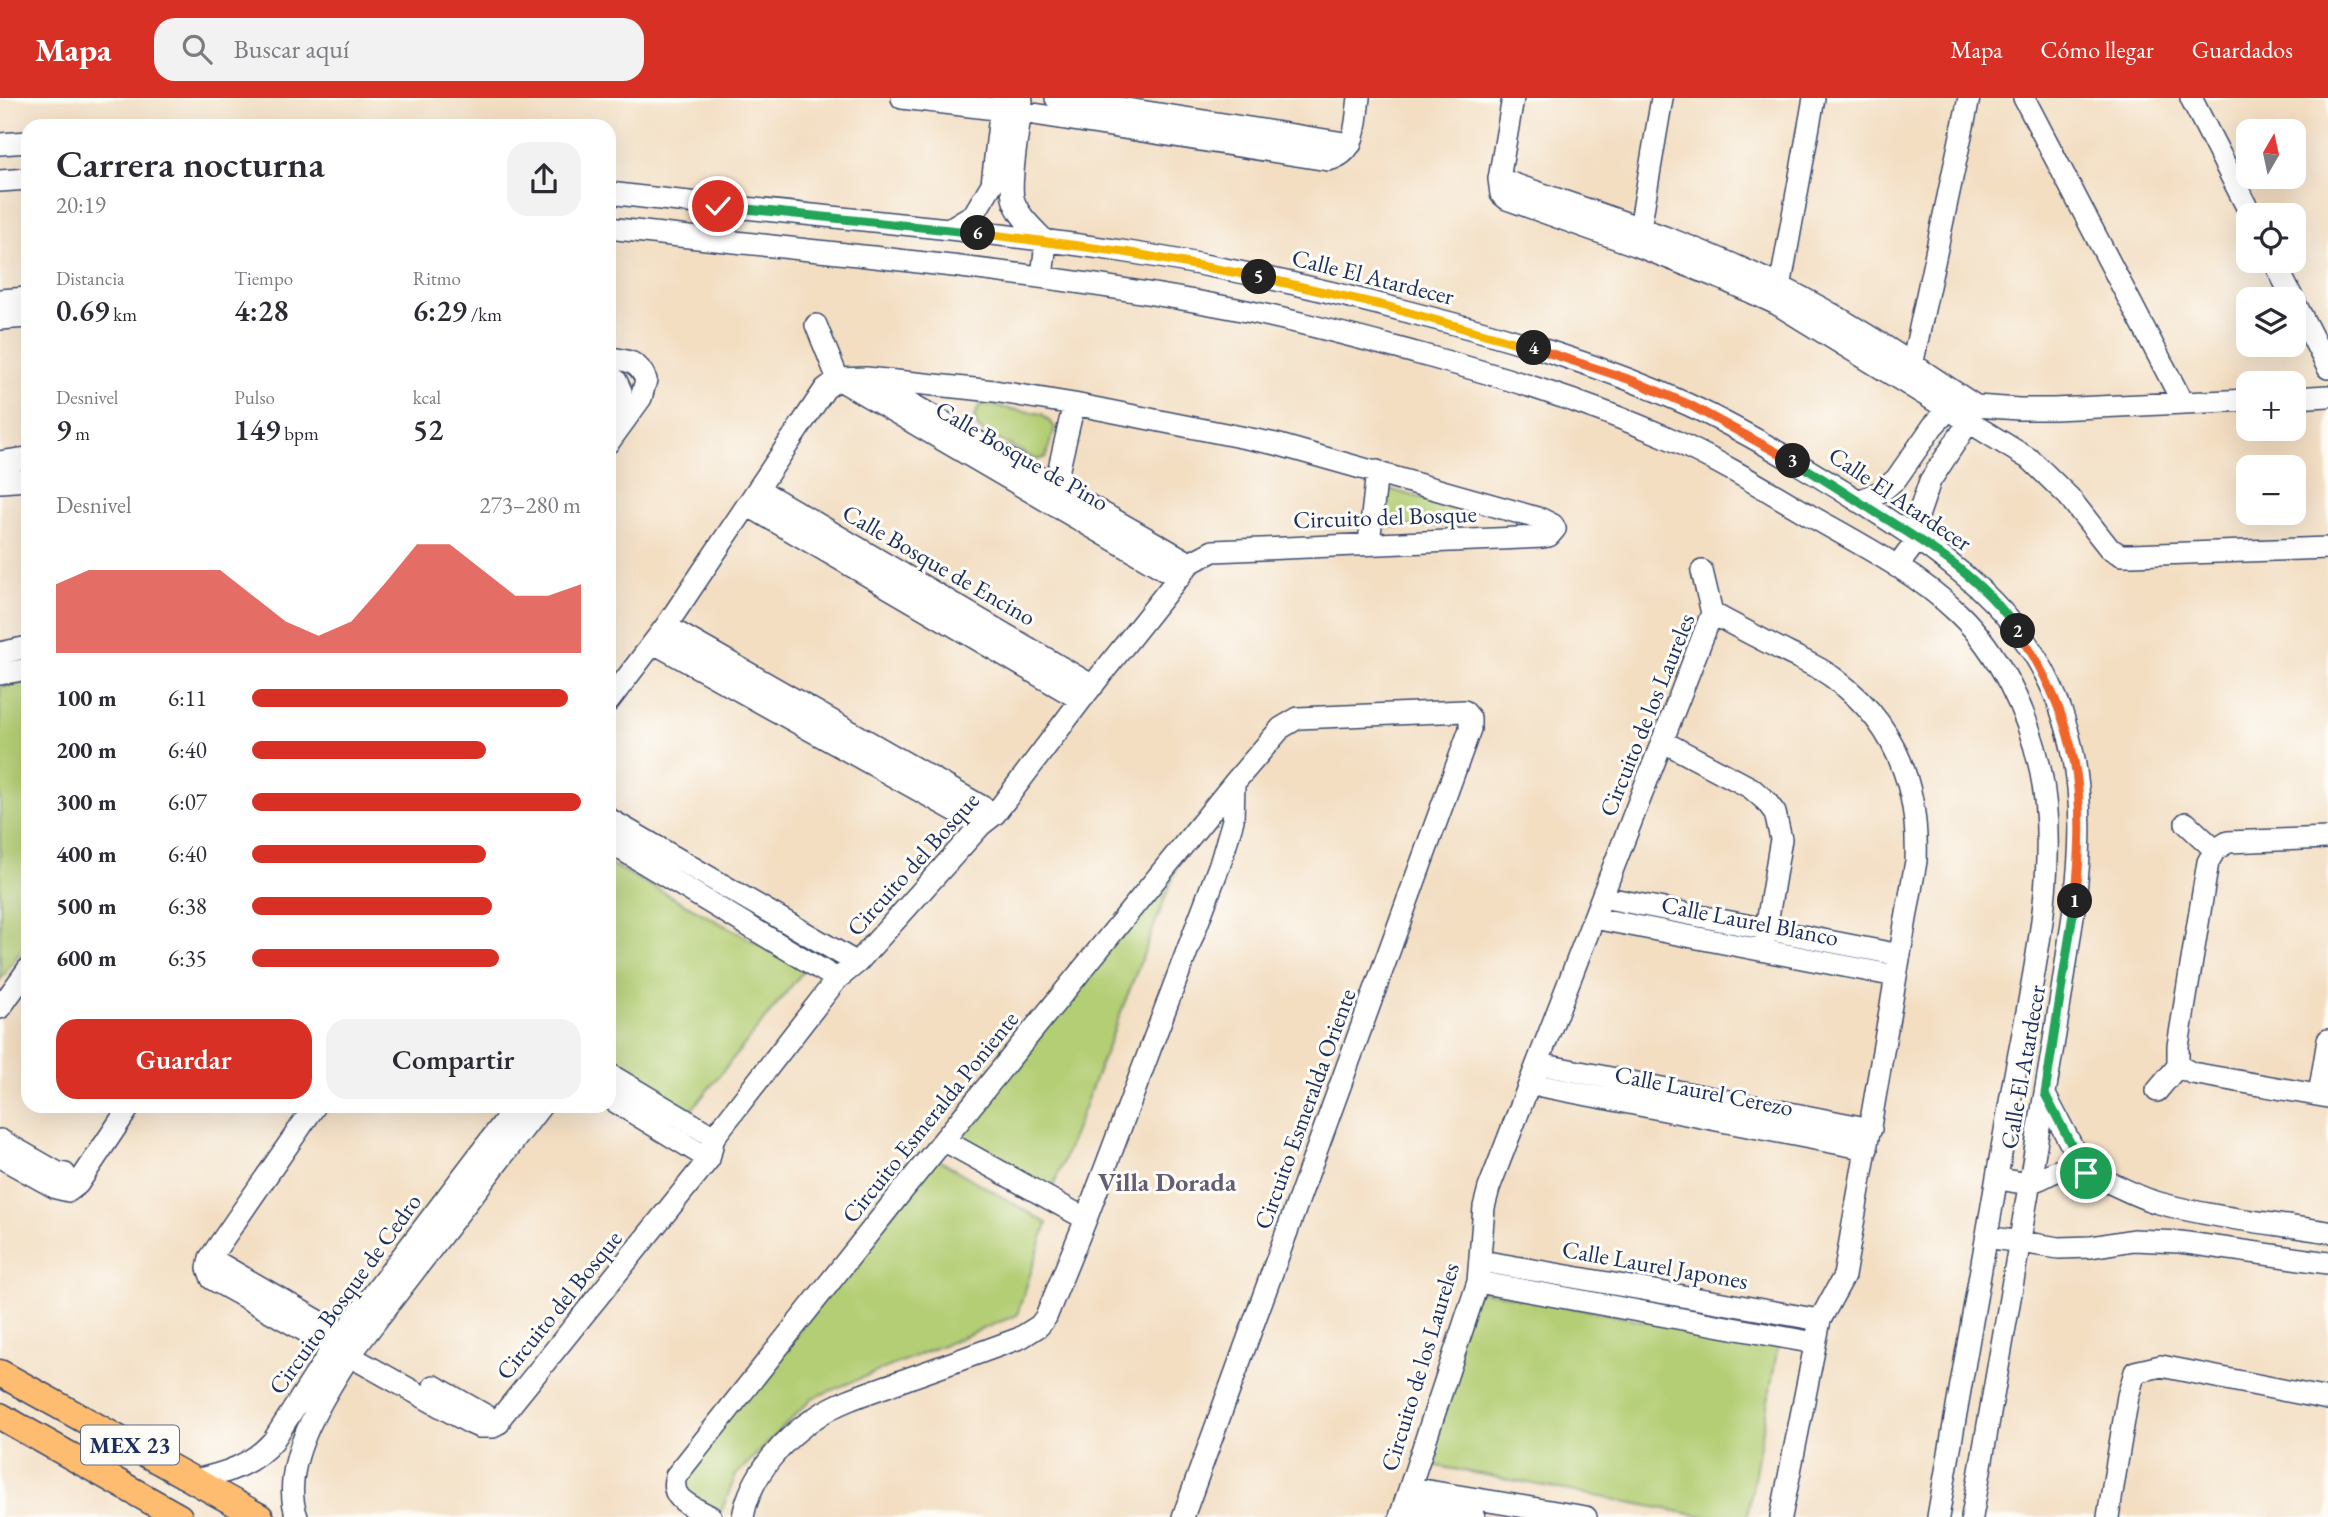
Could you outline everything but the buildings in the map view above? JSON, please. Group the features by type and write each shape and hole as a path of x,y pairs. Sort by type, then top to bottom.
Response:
{"main road":[{"name":"MEX 23","path":"0,1373 260,1517"},
{"name":"MEX 23","path":"0,1416 170,1514"}],"street":[{"path":"902,98 1011,104 1319,159 1337,158 1345,153 1351,144 1360,98"},
{"path":"1056,98 1351,144"},
{"path":"1513,98 1499,179 1501,194 1507,199 1639,237 1722,279 1779,295 1972,414 2031,460 2069,497 2109,548 2121,555 2328,548"},
{"path":"1639,237 1662,98"},
{"path":"1779,295 1814,98"},
{"path":"1910,374 1969,98"},
{"path":"2024,98 2183,403"},
{"path":"2191,98 2244,203"},
{"path":"949,229 974,214 984,201 992,184 1011,104"},
{"path":"1011,104 1013,199 1046,242 1042,277"},
{"path":"0,144 21,142"},
{"path":"0,181 21,180"},
{"name":"Calle El Atardecer","path":"616,194 949,229 1211,266 1385,306 1489,334 1631,380 1690,405 1859,501 1918,539 1971,579 2011,621 2051,685 2066,721 2074,755 2081,823 2078,879 2060,1012 1972,1517"},
{"path":"715,240 718,206"},
{"name":"Calle El Atardecer","path":"616,230 1042,277 1223,306 1374,342 1552,392 1669,438 1777,496 1897,567 1961,615 1985,645 2021,710 2039,763 2045,794 2048,836 2037,947 1938,1517"},
{"path":"0,300 21,298"},
{"path":"1374,342 1385,306"},
{"path":"0,319 21,318"},
{"path":"2306,324 2328,368"},
{"path":"616,692 660,634 825,389 838,379 816,325"},
{"path":"616,359 635,363 646,380 641,398 616,432"},
{"path":"616,381 644,374"},
{"path":"1910,374 1948,410 1972,414 2019,409 2236,401"},
{"name":"Circuito del Bosque","path":"310,1113 210,1258 210,1274 216,1283 346,1345 470,1423 493,1427 499,1423 709,1159 714,1137 837,979 858,963 988,819 1184,571 1213,551 1543,537 1549,536 1555,529 1553,524 1541,519 1276,444 1074,404 981,389 866,378 838,379"},
{"name":"Calle Bosque de Pino","path":"866,378 1053,495"},
{"name":"Calle Bosque de Pino","path":"838,379 1053,495 1184,571"},
{"path":"2306,397 2328,396"},
{"path":"1053,495 1074,404"},
{"path":"1859,501 1882,491 1896,479 1933,426 1948,410"},
{"path":"1897,567 1918,539 1917,519 1930,481 1972,414"},
{"path":"0,462 21,459"},
{"path":"1369,544 1377,471"},
{"path":"0,482 21,480"},
{"name":"Calle Bosque de Encino","path":"752,497 1087,693"},
{"path":"1702,571 1712,613"},
{"name":"Circuito de los Laureles","path":"1405,1504 1479,1271 1489,1188 1712,613 1833,677 1866,706 1891,741 1909,783 1917,822 1916,861 1844,1276 1820,1320 1781,1517"},
{"path":"660,634 988,819"},
{"path":"0,653 21,648"},
{"path":"0,674 21,670"},
{"name":"Circuito Esmeralda Oriente","path":"1184,1517 1470,729 1470,718 1464,712 1292,720"},
{"name":"Circuito Esmeralda Poniente","path":"711,1517 677,1497 673,1488 676,1476 1234,783 1281,728 1292,720"},
{"path":"1662,741 1751,788 1775,813 1781,839 1762,950"},
{"path":"743,1517 745,1503 779,1448 817,1416 865,1394 1020,1338 1039,1326 1051,1307 1086,1219 1221,862 1233,820 1234,783"},
{"path":"2186,823 2215,849"},
{"path":"616,824 837,979"},
{"path":"2157,1091 2178,1066 2178,1046 2208,862 2215,849 2228,842 2328,838"},
{"path":"616,845 690,878 858,963"},
{"name":"Calle Laurel Blanco","path":"1602,897 1900,955"},
{"name":"Calle Laurel Blanco","path":"1594,918 1896,976"},
{"path":"0,1008 21,979"},
{"path":"2178,1066 2192,1073 2324,1096 2328,1040"},
{"name":"Calle Laurel Cerezo","path":"1539,1064 1700,1106 1869,1139"},
{"path":"616,1078 714,1137"},
{"name":"Calle Laurel Cerezo","path":"1531,1084 1700,1106"},
{"path":"2045,1094 2086,1173"},
{"path":"616,1102 709,1159"},
{"path":"67,1183 109,1113"},
{"path":"0,1157 57,1188 67,1183 78,1184 125,1113"},
{"name":"Circuito Bosque de Cedro","path":"458,1198 512,1113"},
{"name":"Circuito Bosque de Cedro","path":"194,1480 230,1470 263,1452 308,1406 346,1345 458,1198 535,1113"},
{"path":"0,1140 58,1173 67,1183"},
{"path":"945,1141 1086,1219"},
{"path":"1997,1178 2030,1182 2065,1169 2086,1173 2159,1203 2328,1231"},
{"path":"1987,1237 2059,1248 2091,1247 2133,1240 2180,1242 2328,1263"},
{"name":"Calle Laurel Japones","path":"1479,1271 1647,1301 1820,1320"},
{"name":"Calle Laurel Japones","path":"1647,1301 1815,1343"},
{"path":"2108,1517 2128,1396 2135,1372 2161,1366 2328,1399"},
{"name":"Circuito Bosque de Cedro","path":"297,1517 292,1489 308,1406"},
{"path":"1405,1504 1474,1517"},
{"path":"1405,1504 1586,1517"}],"green space":[{"path":"980,404 1042,414 1055,427 1046,457 1037,460 979,429 974,418"},
{"path":"1385,488 1457,508 1463,519 1458,526 1378,527"},
{"path":"21,683 21,951 0,980 0,686"},
{"path":"1195,821 1052,1190 947,1130"},
{"path":"616,867 805,969 686,1117 616,1074"},
{"path":"937,1159 1047,1223 1017,1315 812,1398 736,1475 721,1512 673,1484"},
{"path":"1473,1289 1778,1346 1747,1517 1707,1517 1416,1462"}],"district":[{"name":"Villa Dorada","path":"1167,1182"}],"route":[{"path":"718,206 949,229 1211,266 1385,306 1489,334 1631,380 1690,405 1805,468 1918,539 1971,579 2011,621 2051,685 2066,721 2074,755 2081,823 2078,879 2060,1012 2045,1094 2086,1173"}]}
